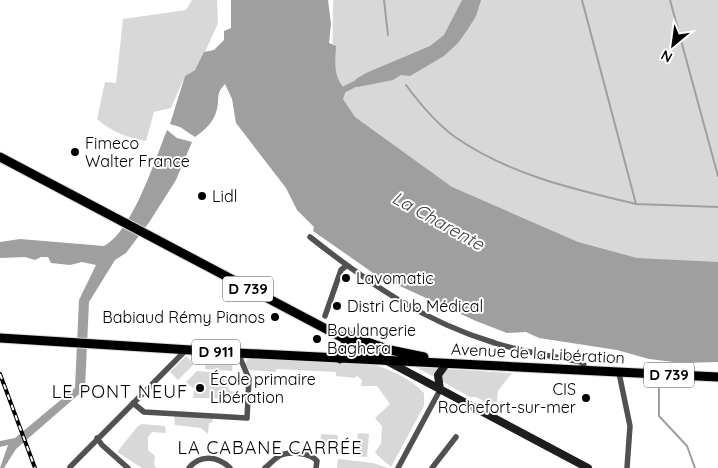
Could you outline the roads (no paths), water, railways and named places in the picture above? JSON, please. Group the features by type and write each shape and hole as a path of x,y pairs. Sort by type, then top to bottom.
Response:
{"main road":[{"name":"D 739","path":"0,157 145,235 386,360"},
{"name":"D 739","path":"334,333 404,354 464,364"},
{"name":"D 911","path":"0,338 340,359"},
{"path":"340,359 346,349 345,339"},
{"name":"D 739","path":"340,359 386,360"},
{"name":"Avenue de la Libération","path":"386,360 619,373 718,376"},
{"path":"386,360 588,468"},
{"path":"440,390 438,375 446,364"}],"street":[{"path":"310,237 346,266 396,300 431,319 496,344 581,362 584,366 583,371"},
{"path":"326,316 341,270 346,266"},
{"path":"70,466 186,350"},
{"path":"133,403 144,412 247,418 249,379 238,353"},
{"path":"619,373 630,426 627,468"},
{"path":"398,468 440,390"},
{"path":"432,468 456,437"},
{"path":"97,438 102,446 128,468"},
{"path":"265,468 279,455 304,455 315,458 316,468"},
{"path":"188,468 198,460 213,458 222,461 230,468"}],"water":[{"name":"La Charente","path":"231,0 328,0 331,24 329,43 336,46 335,64 337,75 346,90 343,99 355,117 452,187 578,242 637,258 718,262 718,362 682,363 649,359 617,350 539,338 526,332 507,333 476,321 376,275 313,231 314,227 297,210 286,188 236,123 232,99 225,84 219,94 214,118 195,137 180,127 170,124 185,76 195,70 204,52 214,50 224,40 224,31 231,28"},
{"path":"462,0 481,0 476,16 468,29 458,43 444,56 410,76 401,75 393,80 358,87 353,85 356,79 366,73 430,46 444,35"},
{"path":"167,130 177,138 192,142 176,180 150,221 126,253 115,260 89,302 85,389 16,449 4,468 0,468 8,445 0,447 0,441 15,438 75,388 79,300 96,265 82,262 70,265 51,263 48,257 41,257 35,260 25,257 0,258 0,242 20,239 104,246 124,226 133,211 142,194"}],"waterway":[{"path":"384,0 388,35"},
{"path":"582,0 636,204 718,207"},
{"path":"670,0 718,176"},
{"path":"339,92 359,82"},
{"path":"406,85 441,126 476,150 520,171 542,179 636,204"},
{"path":"659,380 659,416 687,446 695,468"}],"railway":[{"path":"0,374 35,468"}],"place":[{"name":"Fimeco Walter France","path":"75,152"},
{"name":"Lidl","path":"202,196"},
{"name":"Lavomatic","path":"346,278"},
{"name":"Distri Club Médical","path":"337,306"},
{"name":"Babiaud Rémy Pianos","path":"275,317"},
{"name":"Boulangerie Baghera","path":"317,339"},
{"name":"École primaire Libération","path":"200,388"},
{"name":"CIS Rochefort-sur-mer","path":"586,398"}],"district":[{"name":"LE PONT NEUF","path":"120,392"},
{"name":"LA CABANE CARRÉE","path":"270,448"}]}
